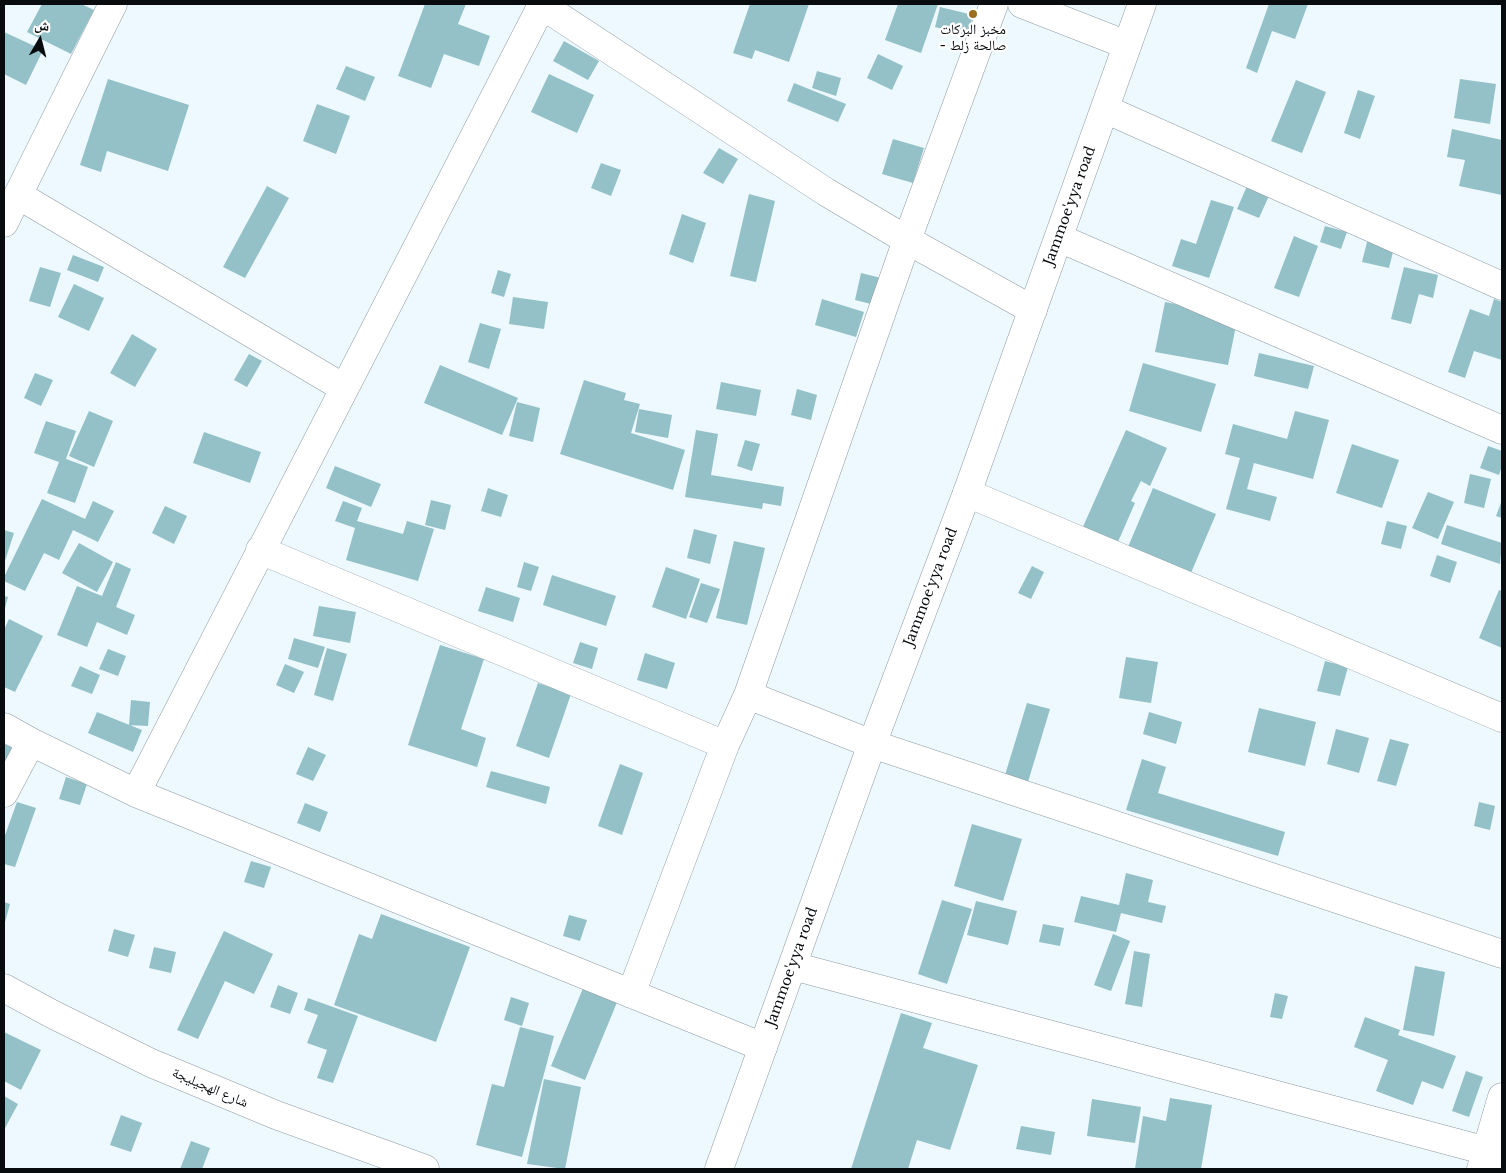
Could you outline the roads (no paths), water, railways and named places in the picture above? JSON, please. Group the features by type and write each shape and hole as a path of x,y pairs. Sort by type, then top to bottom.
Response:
{"street":[{"path":"4,224 113,4"},
{"path":"136,793 541,4 826,192 906,240 1032,310"},
{"path":"632,994 725,745 748,695 906,240 994,4"},
{"path":"1022,4 1127,45"},
{"name":"Jammoe'yya road","path":"719,1169 872,744 967,492 1142,4"},
{"path":"1105,109 1502,286"},
{"path":"18,194 344,388"},
{"path":"1058,238 1502,430"},
{"path":"967,492 1502,718"},
{"path":"260,550 725,745"},
{"path":"748,695 872,744 1502,954"},
{"path":"4,727 136,793 763,1047"},
{"path":"4,794 31,742"},
{"path":"793,966 1490,1158 1502,1097"},
{"name":"شارع الهجيليجة","path":"4,988 151,1063 276,1115 425,1169"}],"place":[{"name":"مخبز البركات - صالحة زلط","path":"973,14"}]}
